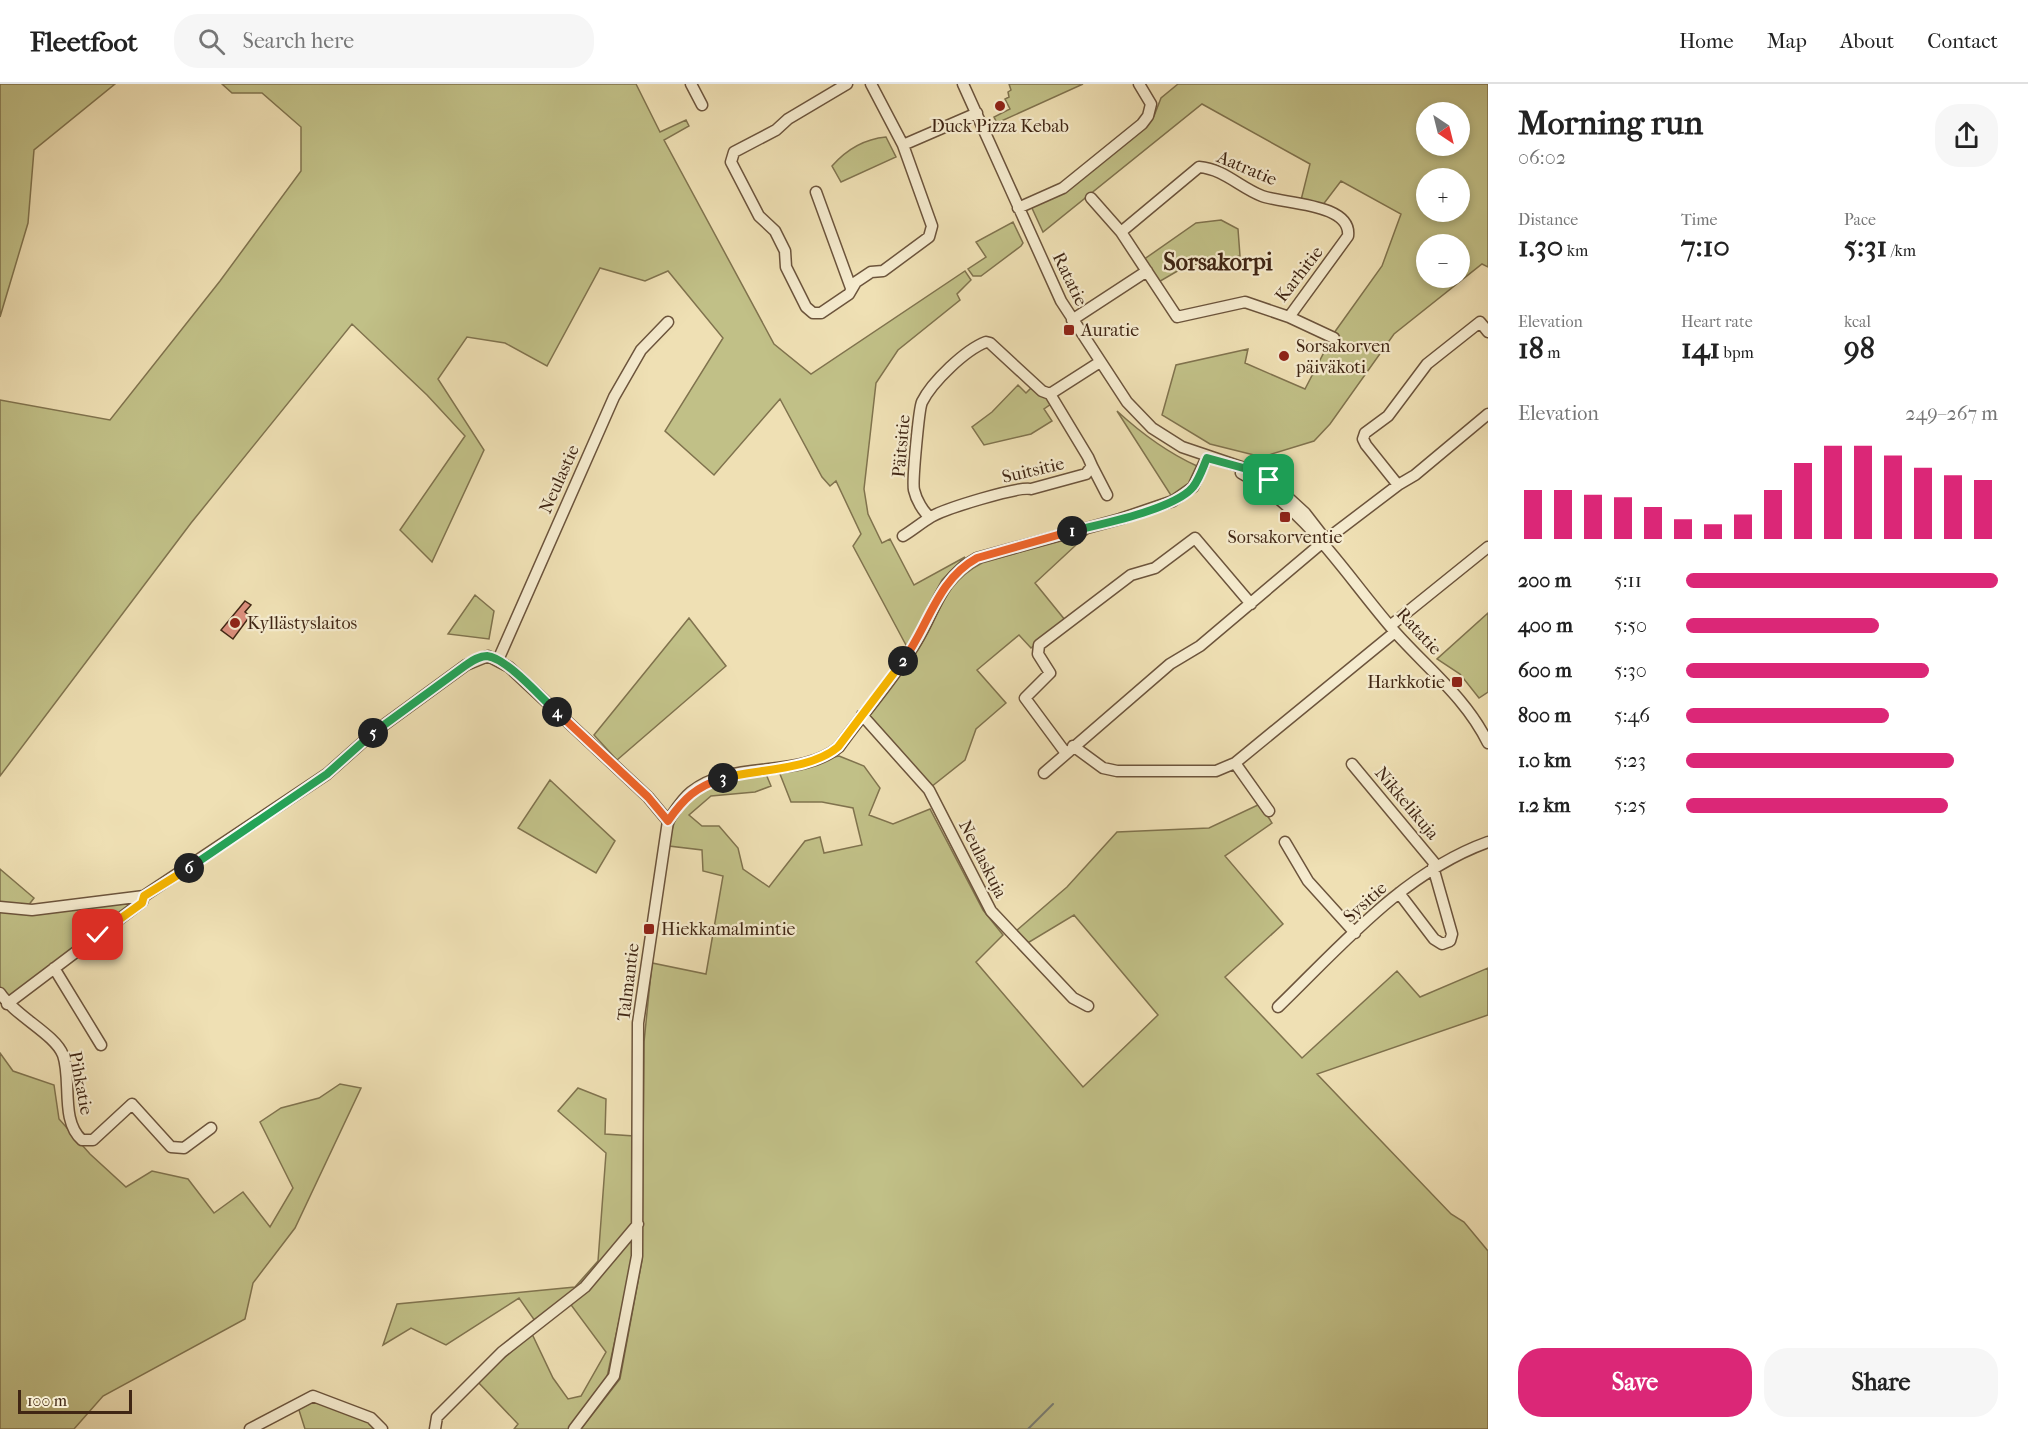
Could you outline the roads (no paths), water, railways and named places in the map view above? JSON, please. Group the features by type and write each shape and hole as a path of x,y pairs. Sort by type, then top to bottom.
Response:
{"street":[{"path":"691,84 702,105"},
{"path":"847,84 788,119 776,130 734,152 731,156 731,162 759,216 775,231 785,251 786,267 806,307 813,313 821,313 849,294 851,288 871,272 883,271 928,237 932,231 933,226 903,145 872,84"},
{"name":"Ratatie","path":"963,84 1018,208 1072,320 1127,402 1152,428 1182,447 1207,458 1247,469 1283,490 1305,513 1322,535 1323,542 1393,629 1463,702 1488,743"},
{"path":"1018,208 1063,188 1142,124 1148,116 1150,104 1139,84"},
{"path":"903,145 976,113"},
{"name":"Aatratie","path":"1121,232 1199,167 1214,168 1262,196 1300,205 1322,206 1345,223 1348,230"},
{"path":"816,192 851,288"},
{"path":"1072,320 1147,271 1121,232 1091,198"},
{"name":"Karhitie","path":"1147,271 1177,317 1245,302 1289,317 1348,237 1348,230"},
{"path":"1289,317 1334,338"},
{"name":"Neulastie","path":"498,660 614,397 641,350 668,322"},
{"path":"1398,485 1365,445 1363,439 1365,433 1388,417 1427,364 1480,322 1488,332"},
{"name":"Päitsitie","path":"930,517 925,513 914,489 921,404 934,384 949,369 986,342 990,343 1042,392 1050,394"},
{"path":"1050,394 1100,362"},
{"name":"Suitsitie","path":"903,536 921,526 930,517 1023,487 1031,489 1086,474 1092,466 1050,394"},
{"path":"1044,773 1170,664 1200,646 1323,542 1424,468 1488,414"},
{"name":"Talmantie","path":"573,1429 614,1376 637,1256 639,1023 668,821 683,799 703,785 744,773 807,762 831,753 917,641 935,601 950,578 963,565 977,558 1120,519 1173,501 1193,487 1207,458"},
{"path":"1092,466 1107,495"},
{"path":"1251,604 1195,538 1155,568 1131,575 1036,649 1050,673 1025,698 1069,749 1103,768 1117,771 1216,771 1235,763 1488,547"},
{"path":"0,907 32,910 144,896 327,774 373,733 466,665 478,658 488,656 498,660 648,797 668,821"},
{"name":"Neulaskuja","path":"862,715 929,790 991,911 1073,998 1088,1006"},
{"path":"1235,763 1269,811"},
{"name":"Nikkelikuja","path":"1352,764 1435,866"},
{"path":"1285,842 1308,881 1355,933"},
{"name":"Sysitie","path":"1278,1007 1400,893 1435,866 1488,842"},
{"path":"1400,893 1434,939 1442,944 1450,941 1452,934 1435,866"},
{"path":"7,1004 142,903 144,896"},
{"path":"54,968 101,1045"},
{"name":"Pihkatie","path":"0,993 7,1004 53,1041 62,1054 71,1121 76,1135 82,1140 93,1140 132,1104 171,1147 184,1148 211,1128"},
{"path":"435,1429 437,1417 502,1352 585,1287 638,1224"},
{"path":"250,1429 313,1396 372,1418 382,1429"}],"waterway":[{"path":"1028,1429 1053,1404"}],"place":[{"name":"Duck Pizza Kebab","path":"1000,106"},
{"name":"Auratie","path":"1069,330"},
{"name":"Sorsakorven päiväkoti","path":"1284,356"},
{"name":"Sorsakorventie","path":"1285,517"},
{"name":"Kyllästyslaitos","path":"235,623"},
{"name":"Harkkotie","path":"1457,682"},
{"name":"Hiekkamalmintie","path":"649,929"}],"district":[{"name":"Sorsakorpi","path":"1218,262"}]}
